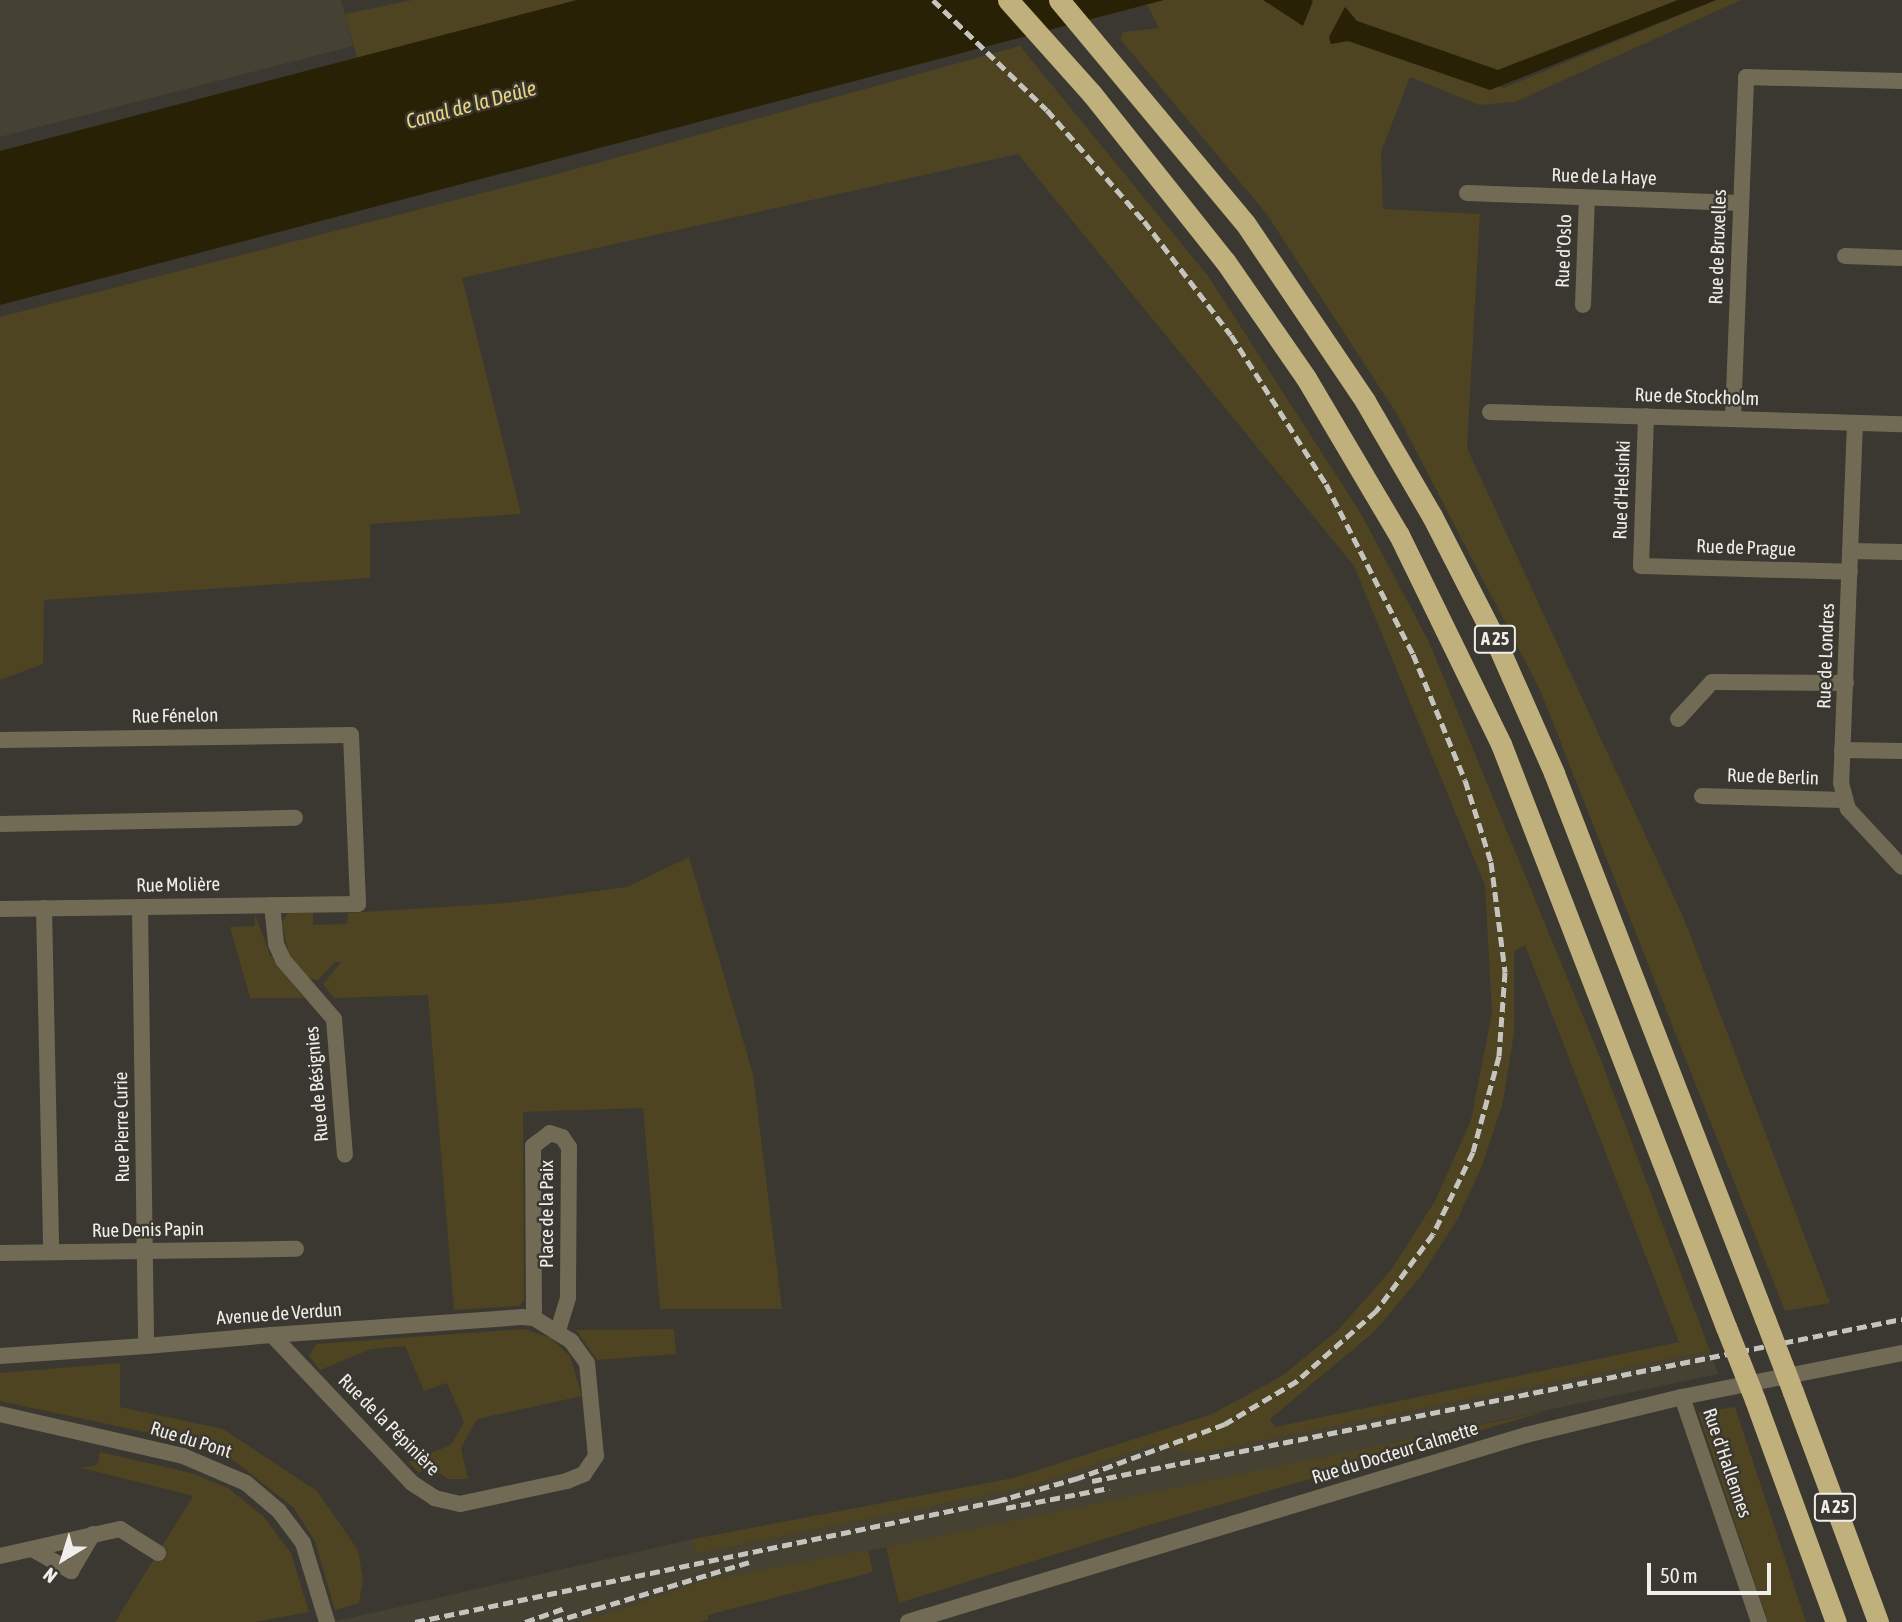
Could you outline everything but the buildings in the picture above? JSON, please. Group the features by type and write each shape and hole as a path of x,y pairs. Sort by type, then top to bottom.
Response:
{"highway":[{"name":"A 25","path":"1008,0 1049,43 1181,203 1265,317 1363,469 1425,583 1488,713 1528,808 1755,1400 1834,1618"},
{"name":"A 25","path":"1059,0 1090,33 1206,173 1295,292 1432,516 1495,639 1554,773 1793,1392 1878,1622"}],"street":[{"name":"Rue de Bruxelles","path":"1733,419 1746,78 1902,81"},
{"name":"Rue de La Haye","path":"1467,193 1740,203"},
{"name":"Rue d'Oslo","path":"1583,305 1587,198"},
{"path":"1845,256 1902,258"},
{"name":"Rue de Stockholm","path":"1490,412 1902,424"},
{"name":"Rue d'Helsinki","path":"1641,566 1646,416"},
{"name":"Rue de Londres","path":"1843,800 1842,750 1855,423"},
{"path":"1850,551 1902,552"},
{"name":"Rue de Prague","path":"1641,566 1850,572"},
{"path":"1678,719 1712,682 1846,683"},
{"name":"Rue Fénelon","path":"0,740 351,735 358,904"},
{"path":"1842,750 1902,751"},
{"name":"Rue de Berlin","path":"1702,796 1843,800"},
{"path":"1843,800 1902,867"},
{"path":"0,824 295,818"},
{"name":"Rue Molière","path":"0,909 358,904"},
{"name":"Rue de Bésignies","path":"272,905 283,960 334,1019 345,1155"},
{"name":"Rue Pierre Curie","path":"140,907 146,1346"},
{"path":"44,908 51,1252"},
{"name":"Place de la Paix","path":"534,1318 533,1146 550,1133 562,1137 569,1147 568,1298 558,1330"},
{"name":"Rue Denis Papin","path":"0,1253 296,1250"},
{"path":"534,1318 558,1330"},
{"name":"Avenue de Verdun","path":"0,1356 534,1318"},
{"name":"Rue de la Pépinière","path":"271,1335 412,1483 435,1498 460,1504 578,1478 593,1464 597,1449 590,1374 582,1354 558,1330"},
{"name":"Rue du Docteur Calmette","path":"908,1622 1526,1436 1682,1397 1902,1353"},
{"name":"Rue d'Hallennes","path":"1682,1397 1759,1622"},
{"name":"Rue du Pont","path":"0,1414 183,1456 235,1477 267,1499 296,1531 313,1566 326,1615"},
{"path":"0,1556 120,1530 158,1553"},
{"path":"34,1550 71,1571 93,1534"}],"shaded area":[{"path":"0,0 341,0 353,46 0,137"},
{"path":"412,0 577,0 357,58 345,14"},
{"path":"1164,0 1678,0 1498,70 1357,21 1345,7 1331,44 1348,41 1504,88 1716,0 1741,0 1515,102 1479,105 1410,77 1381,152 1383,209 1480,214 1467,448 1684,919 1830,1303 1785,1311 1540,690 1397,414 1266,213 1120,39 1123,32 1159,28 1147,4"},
{"path":"1020,46 1208,276 1360,512 1429,642 1599,1055 1710,1351 1196,1454 1153,1445 1031,1486 696,1554 693,1539 1013,1478 1212,1414 1282,1376 1338,1330 1391,1270 1435,1201 1471,1120 1492,1013 1485,885 1354,566 1018,154 462,278 521,514 370,524 370,578 44,600 43,664 0,680 0,317 561,173","holes":["1525,945 1679,1342 1275,1427 1270,1419 1375,1331 1421,1276 1457,1220 1482,1166 1503,1102 1514,1033 1514,951"]},
{"path":"689,857 753,1074 782,1309 660,1309 643,1108 523,1112 524,1300 519,1306 454,1310 428,995 334,998 323,984 341,962 335,962 318,980 307,978 289,955 282,922 288,913 313,913 313,925 347,924 348,913 506,903 627,887"},
{"path":"255,914 270,955 304,998 250,998 230,927 255,926"},
{"path":"525,1329 551,1338 570,1356 582,1396 477,1419 461,1448 468,1479 448,1479 428,1466 419,1473 408,1462 451,1445 464,1422 447,1383 424,1391 405,1346 371,1349 320,1370 309,1356 316,1344"},
{"path":"674,1329 676,1354 597,1360 576,1330"},
{"path":"1710,1351 1718,1374 970,1532 701,1581 582,1622 333,1622 693,1539 696,1554 1031,1486 1153,1445 1196,1454"},
{"path":"120,1363 120,1407 223,1429 317,1491 358,1550 363,1579 359,1603 335,1610 315,1541 293,1507 232,1459 182,1440 0,1401 0,1373"},
{"path":"1735,1407 1806,1622 1768,1622 1698,1412"},
{"path":"1551,1410 1146,1526 899,1603 886,1547"},
{"path":"100,1452 191,1473 228,1488 263,1516 291,1553 309,1612 255,1622 115,1622 193,1496 81,1468 97,1465"},
{"path":"868,1550 873,1572 708,1615 708,1620 582,1622 701,1581"}],"water":[{"name":"Canal de la Deûle","path":"577,0 1164,0 0,305 0,151"},
{"path":"1263,0 1311,0 1313,1 1303,26"},
{"path":"1678,0 1716,0 1490,90 1348,41 1331,44 1329,37 1345,7 1357,21 1498,70"}],"railway":[{"path":"933,0 1047,110 1144,221 1231,335 1326,484 1413,654 1465,780 1491,862 1505,972 1499,1056 1473,1152 1433,1234 1376,1311 1297,1381 1225,1424 1078,1478 997,1501"},
{"path":"1092,1481 1902,1319"},
{"path":"1006,1508 1109,1488"},
{"path":"415,1622 1007,1499"},
{"path":"553,1622 749,1562"},
{"path":"525,1622 565,1608"}]}
